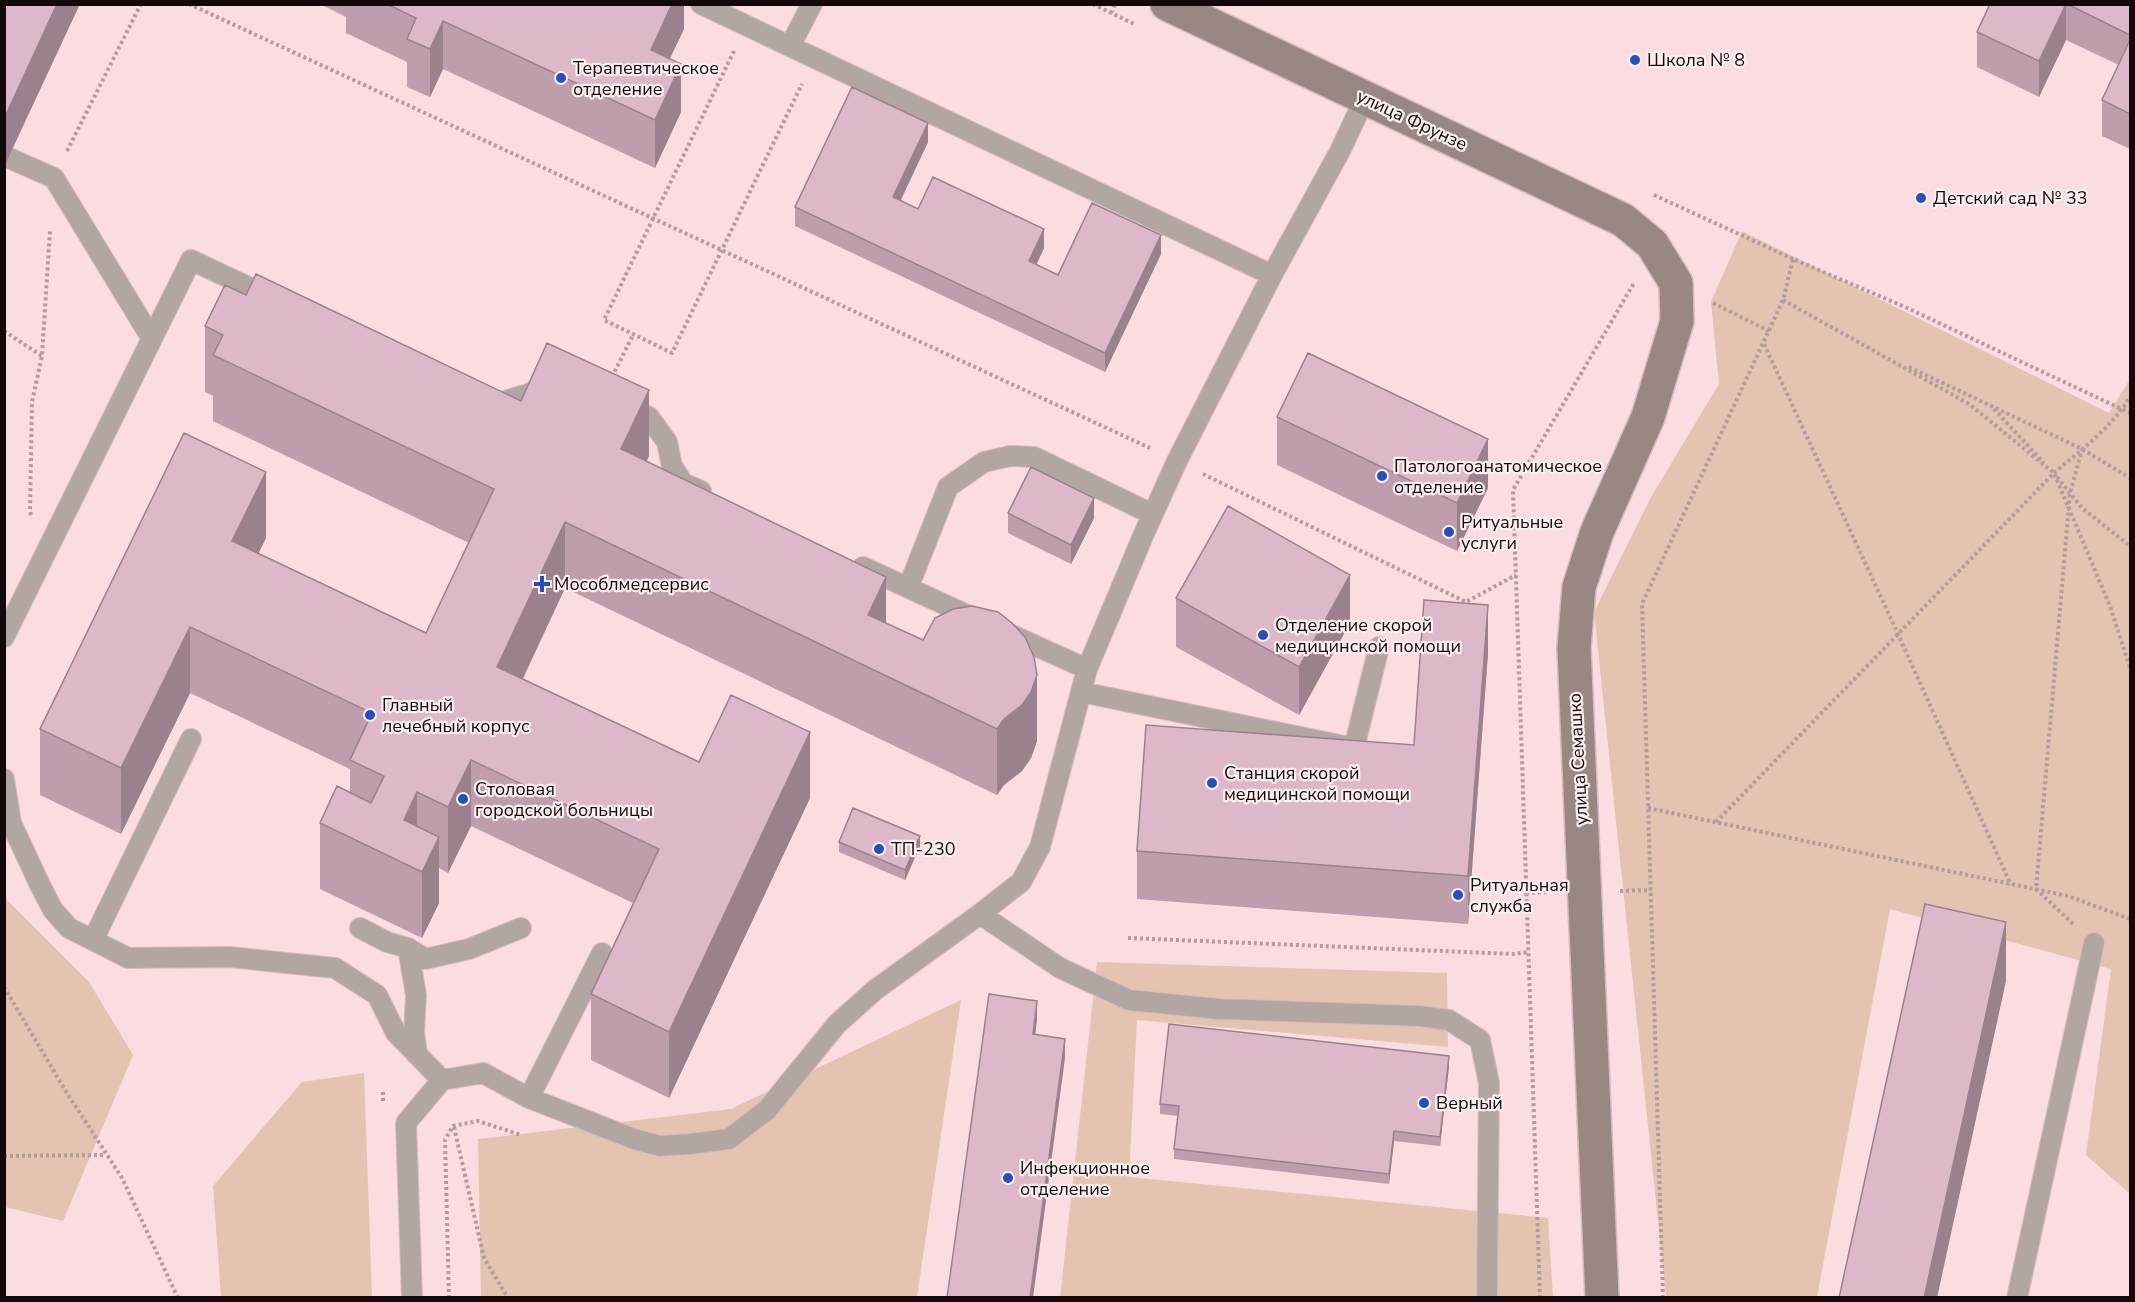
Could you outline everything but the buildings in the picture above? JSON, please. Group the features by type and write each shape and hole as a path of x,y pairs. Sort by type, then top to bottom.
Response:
{"street":[{"name":"улица Фрунзе","path":"1167,4 1623,220 1652,244"},
{"name":"улица Семашко","path":"1602,1298 1574,648 1579,587 1597,532 1648,417 1677,321 1676,283 1652,244"}],"lane":[{"path":"701,4 1272,274"},
{"path":"790,46 812,4"},
{"path":"1143,536 1177,461 1272,274 1340,151 1365,98"},
{"path":"9,158 54,178 152,339"},
{"path":"4,637 191,260 296,309"},
{"path":"474,394 495,404 556,382 566,384"},
{"path":"603,397 649,417 667,442 672,466 683,483 716,498"},
{"path":"412,1298 406,1123 442,1080 483,1073 529,1098 634,1139 660,1146 729,1139 767,1110 837,1024 875,990 1021,882 1040,847 1087,669 1152,514 1034,457 1010,456 984,462 948,487 908,588"},
{"path":"844,558 1087,669"},
{"path":"1081,693 1354,748 1379,647"},
{"path":"93,940 191,739"},
{"path":"4,779 11,823 53,910 69,928 128,958 229,957 335,968 377,995 396,1033 442,1080"},
{"path":"980,914 1060,968 1129,1000 1219,1009 1419,1016 1449,1020 1480,1040 1489,1083 1487,1298"},
{"path":"360,928 387,942 408,948 425,959 469,948 521,928"},
{"path":"2017,1298 2094,944"},
{"path":"408,948 416,995 414,1033 417,1054"},
{"path":"529,1098 602,953"}],"path":[{"path":"189,4 720,252 1177,461 1466,602 1516,575"},
{"path":"1111,13 1115,4"},
{"path":"747,26 604,320 672,353 814,58"},
{"path":"1663,1298 1642,604 1783,300 1792,259 1905,307 2130,411"},
{"path":"1539,1298 1513,490 1638,276"},
{"path":"1783,300 1969,404 2054,472 2110,606 2130,668"},
{"path":"4,331 42,356 32,402 30,511 46,553"},
{"path":"603,397 633,334"},
{"path":"1763,343 2011,885"},
{"path":"1878,353 2082,449 2130,478"},
{"path":"1716,822 2054,472 2082,449 2123,409 2130,397"},
{"path":"1993,407 2054,472 2082,508 2130,546"},
{"path":"2036,890 2070,493 2082,449"},
{"path":"1648,808 2068,896 2130,919"},
{"path":"2036,890 2094,944"},
{"path":"1128,938 1514,954 1528,952"},
{"path":"4,987 122,1178 178,1298"},
{"path":"449,1298 445,1140 453,1126 478,1121 521,1135"},
{"path":"453,1126 484,1258 508,1298"},
{"path":"4,1156 106,1155"}],"shaded area":[{"path":"1742,231 2109,413 2130,379 2130,1194 2086,1155 2111,969 1890,909 1817,1297 1666,1297 1594,612 1650,499 1719,384 1711,302"},
{"path":"5,889 7,900 89,982 133,1055 63,1221 5,1207"},
{"path":"1097,962 1447,973 1448,1047 1137,1020 1129,1177 1548,1218 1553,1297 1060,1298"},
{"path":"961,1000 917,1297 481,1297 478,1139 731,1109"},
{"path":"364,1073 372,1297 221,1297 213,1186 302,1082"}],"place":[{"name":"Школа № 8","path":"1635,60"},
{"name":"Терапевтическое отделение","path":"561,78"},
{"name":"Детский сад № 33","path":"1921,198"},
{"name":"Патологоанатомическое отделение","path":"1382,476"},
{"name":"Ритуальные услуги","path":"1449,532"},
{"name":"Мособлмедсервис","path":"542,584"},
{"name":"Отделение скорой медицинской помощи","path":"1263,635"},
{"name":"Главный лечебный корпус","path":"370,715"},
{"name":"Станция скорой медицинской помощи","path":"1212,783"},
{"name":"Столовая городской больницы","path":"463,799"},
{"name":"ТП-230","path":"879,849"},
{"name":"Ритуальная служба","path":"1458,895"},
{"name":"Верный","path":"1424,1103"},
{"name":"Инфекционное отделение","path":"1008,1178"}]}
